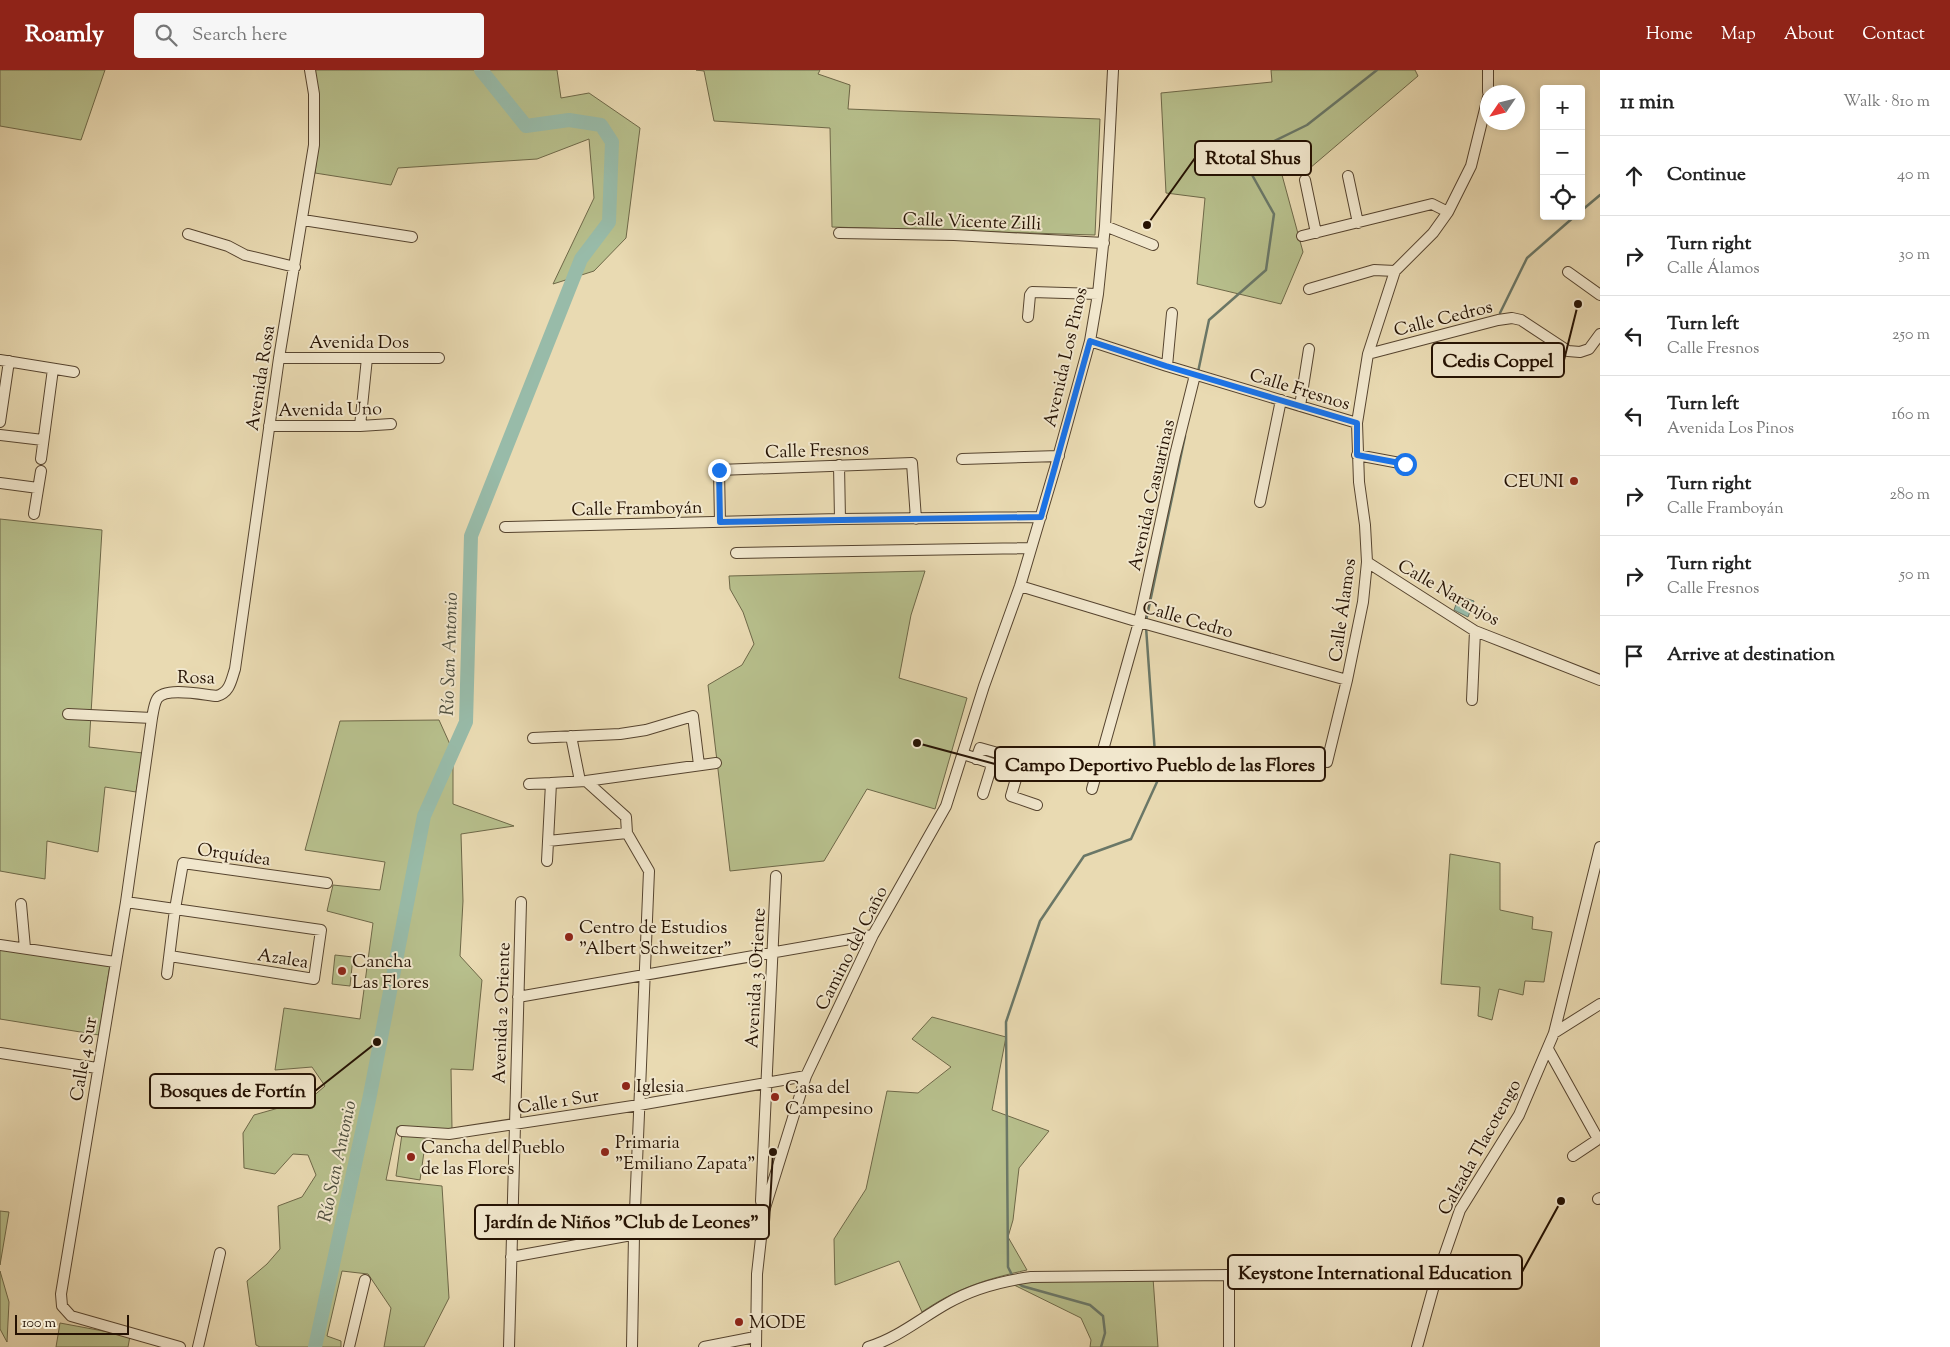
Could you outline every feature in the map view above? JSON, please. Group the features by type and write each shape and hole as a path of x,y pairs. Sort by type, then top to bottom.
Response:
{"street":[{"name":"Avenida Rosa","path":"227,691 235,669 279,358 314,145 314,94 310,70"},
{"name":"Avenida Los Pinos","path":"1020,586 1090,341 1104,243 1113,70"},
{"path":"1488,70 1488,85"},
{"name":"Calle Álamos","path":"1327,762 1348,680 1363,602 1367,562 1357,455 1357,423 1368,354 1395,271 1432,234 1448,212 1471,166 1480,129"},
{"path":"1348,176 1358,223"},
{"path":"1305,180 1316,233"},
{"path":"1302,236 1432,204 1448,212"},
{"path":"303,220 412,237"},
{"path":"1105,226 1153,245"},
{"name":"Calle Vicente Zilli","path":"839,233 954,235 1104,243"},
{"path":"188,234 228,246 245,255 295,267"},
{"path":"1309,289 1374,270 1395,271"},
{"path":"1568,272 1600,295"},
{"path":"1028,317 1030,295 1035,291 1098,294"},
{"path":"1166,366 1172,313"},
{"name":"Calle Cedros","path":"1368,354 1512,318 1520,320 1568,351 1580,352 1589,349 1600,334"},
{"name":"Calle Fresnos","path":"1090,341 1166,366 1357,423"},
{"path":"1300,406 1309,348"},
{"name":"Avenida Dos","path":"279,358 439,358"},
{"path":"360,426 367,358"},
{"path":"0,422 4,361 74,372"},
{"path":"41,459 53,369"},
{"name":"Avenida Casuarinas","path":"1092,789 1140,622 1195,374"},
{"path":"1260,502 1281,400"},
{"name":"Avenida Uno","path":"269,426 391,424"},
{"path":"0,435 43,440"},
{"path":"1357,455 1405,464"},
{"path":"962,459 1058,456"},
{"name":"Calle Fresnos","path":"720,522 719,470 912,463 916,519"},
{"path":"839,466 840,519"},
{"path":"34,514 41,471"},
{"path":"0,484 38,488"},
{"name":"Calle Framboyán","path":"505,528 840,519 1041,517"},
{"path":"736,553 1031,548"},
{"name":"Calle Naranjos","path":"1367,562 1475,630 1600,680"},
{"name":"Calle Cedro","path":"1020,586 1140,622 1348,680"},
{"name":"Camino del Caño","path":"755,1342 757,1274 764,1211 806,1076 873,935 946,806 984,686 1020,586"},
{"path":"1472,700 1475,630"},
{"name":"Rosa","path":"163,694 172,692 217,696 227,691"},
{"name":"Calle 4 Sur","path":"163,694 157,699 152,718 126,902 61,1294 62,1306 71,1316 180,1347"},
{"path":"68,714 152,718"},
{"path":"534,738 620,734 693,716 699,765"},
{"path":"571,736 583,781 626,817 627,833 649,871 634,1235 632,1347"},
{"path":"976,759 980,748 1026,761"},
{"path":"963,754 1018,772 1011,796 1037,805"},
{"path":"529,784 583,781 716,762"},
{"path":"983,794 992,765"},
{"path":"547,861 551,783"},
{"path":"548,842 627,833"},
{"name":"Calzada Tlacotengo","path":"1417,1347 1435,1282 1460,1210 1519,1115 1554,1033 1600,847"},
{"name":"Orquídea","path":"175,909 184,863 327,883"},
{"name":"Avenida 3 Oriente","path":"764,1211 760,1201 776,876"},
{"name":"Azalea","path":"126,902 321,930 314,979 170,956"},
{"name":"Avenida 2 Oriente","path":"509,1347 521,902"},
{"path":"21,904 25,948"},
{"path":"167,974 175,909"},
{"path":"518,997 873,935"},
{"path":"0,945 116,962"},
{"path":"1554,1033 1600,1004"},
{"path":"1548,1049 1599,1138 1573,1156"},
{"path":"0,1053 97,1068"},
{"name":"Calle 1 Sur","path":"402,1131 449,1134 639,1105 806,1076"},
{"path":"510,1258 764,1211"},
{"path":"198,1347 220,1253"},
{"path":"1229,1275 1229,1347"},
{"path":"868,1347 893,1338 948,1302 1000,1281 1031,1277 1229,1275 1435,1282"},
{"path":"349,1347 365,1280"},
{"path":"704,1347 755,1342"}],"green space":[{"path":"0,70 105,70 81,140 0,126"},
{"path":"314,70 557,70 561,98 589,93 640,128 626,238 594,271 553,284 594,198 589,139 537,159 398,168 391,185 315,173 318,146"},
{"path":"696,70 820,70 818,74 850,85 848,109 1100,119 1095,235 832,227 830,128 714,121 704,71"},
{"path":"1271,70 1415,70 1418,76 1303,174 1282,175 1303,252 1281,304 1197,284 1205,198 1166,193 1161,93 1272,82"},
{"path":"0,519 102,530 89,747 143,753 136,792 105,787 98,852 47,841 45,879 0,871"},
{"path":"925,571 911,615 899,678 967,698 935,809 867,789 824,861 730,871 708,685 742,665 754,644 743,612 730,589 729,576"},
{"path":"439,720 453,751 453,804 514,826 461,834 463,901 460,956 482,980 473,1070 451,1069 452,1129 397,1127 386,1180 442,1186 449,1298 424,1347 384,1347 391,1308 368,1274 342,1271 327,1336 341,1341 341,1347 260,1347 256,1345 247,1281 267,1264 280,1249 278,1206 302,1197 316,1175 308,1155 293,1154 275,1174 244,1168 243,1133 254,1115 310,1099 325,1086 312,1067 275,1070 284,1008 360,1019 373,923 327,911 333,885 380,890 385,862 305,850 340,721"},
{"path":"1450,854 1500,863 1500,910 1533,917 1532,929 1552,932 1544,982 1525,981 1523,995 1499,989 1492,1020 1478,1016 1480,987 1441,984"},
{"path":"0,949 110,965 99,1035 0,1019"},
{"name":"Cancha Las Flores","path":"335,955 353,957 350,986 332,984"},
{"path":"932,1017 1006,1037 992,1110 1049,1131 1019,1168 1013,1220 1008,1237 1027,1270 972,1285 922,1312 899,1261 835,1285 834,1239 866,1189 887,1091 918,1093 951,1067 912,1039"},
{"name":"Cancha del Pueblo de las Flores","path":"402,1134 426,1138 420,1180 396,1176"},
{"path":"0,1211 9,1212 0,1265"},
{"path":"0,1271 9,1302 7,1342 0,1329"},
{"path":"1153,1278 1158,1347 1090,1347 1091,1340 1081,1318 1010,1283"},
{"path":"60,1323 130,1336 128,1347 56,1347"}],"shaded area":[{"path":"1459,596 1474,601 1468,617 1454,610"}],"waterway":[{"name":"Río San Antonio","path":"315,1347 369,1100 424,816 466,722 471,536 581,259 609,222 612,142 601,125 569,120 526,126 481,70"},
{"path":"1198,372 1209,320 1266,270 1274,214 1242,157 1307,125 1377,70"},
{"path":"1585,208 1600,195"},
{"path":"1500,313 1527,258 1570,220"},
{"path":"1146,621 1185,436"},
{"path":"1013,1277 1008,1267 1006,1022 1040,921 1084,856 1131,839 1157,782 1146,627"},
{"path":"1018,1283 1022,1286 1090,1305 1103,1316 1105,1333 1101,1347"}],"place":[{"name":"Rtotal Shus","path":"1147,225"},
{"name":"Cedis Coppel","path":"1578,304"},
{"name":"CEUNI","path":"1574,481"},
{"name":"Campo Deportivo Pueblo de las Flores","path":"917,743"},
{"name":"Centro de Estudios \"Albert Schweitzer\"","path":"569,937"},
{"name":"Cancha Las Flores","path":"342,971"},
{"name":"Bosques de Fortín","path":"377,1042"},
{"name":"Iglesia","path":"626,1086"},
{"name":"Casa del Campesino","path":"775,1097"},
{"name":"Primaria \"Emiliano Zapata\"","path":"605,1152"},
{"name":"Jardín de Niños \"Club de Leones\"","path":"773,1152"},
{"name":"Cancha del Pueblo de las Flores","path":"411,1157"},
{"name":"Keystone International Education","path":"1561,1201"},
{"name":"MODE","path":"739,1322"}],"route":[{"path":"719,470 720,522 1041,517 1090,341 1166,366 1357,423 1357,455 1405,464"}]}
